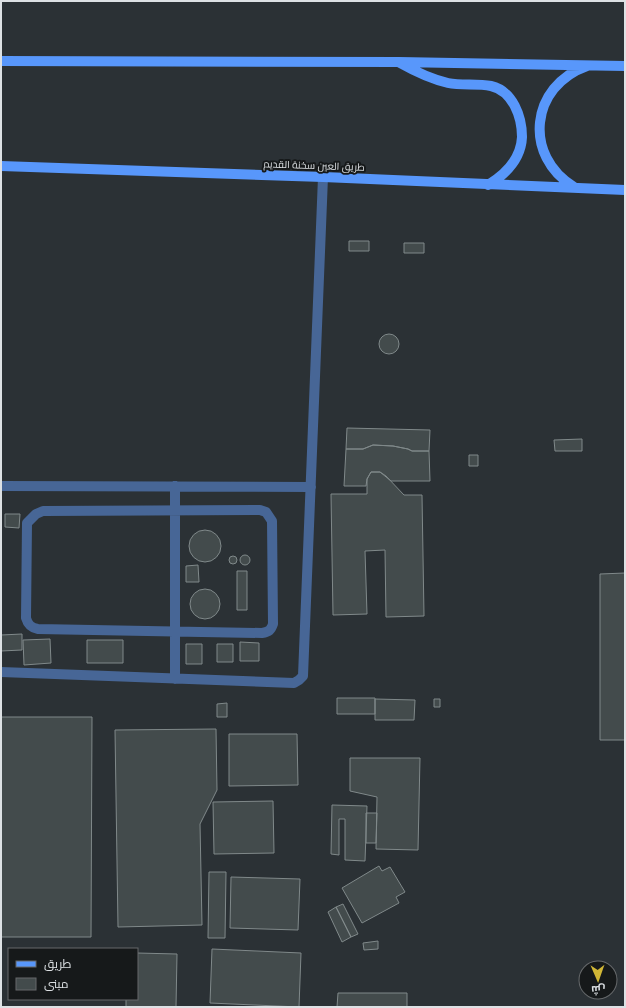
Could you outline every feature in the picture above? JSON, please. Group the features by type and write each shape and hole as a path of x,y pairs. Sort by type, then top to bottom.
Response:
{"main road":[{"path":"1,60 399,62 625,66"},
{"path":"399,62 415,71 449,83 491,86 498,88 511,100 516,108 522,128 522,140 514,162 499,179 488,185"},
{"path":"575,188 565,182 548,163 540,140 539,127 541,115 548,98 558,83 579,69 591,65"},
{"name":"طريق العين سخنة القديم","path":"1,166 323,177 625,190"}],"lane":[{"path":"1,672 294,683 303,676 323,177"},
{"path":"1,486 311,487"},
{"path":"175,486 175,679"},
{"path":"260,510 266,512 272,521 272,629 262,633 175,632 32,628 28,624 26,618 27,523 36,514 43,511 260,510"}],"building":[{"path":"349,241 369,241 369,251 349,251"},
{"path":"404,243 424,243 424,253 404,253"},
{"path":"385,334 393,334 399,340 399,348 393,354 385,354 379,348 379,340"},
{"path":"347,428 430,430 429,451 412,451 393,446 373,445 363,449 346,449"},
{"path":"582,439 582,451 555,451 554,440"},
{"path":"373,445 393,446 412,451 429,451 430,481 391,481 380,472 371,472 367,479 366,486 344,486 346,449 363,449"},
{"path":"469,455 478,455 478,466 469,466"},
{"path":"371,472 380,472 386,476 404,495 422,495 424,616 386,617 385,550 365,551 367,614 333,615 331,494 367,494 367,479"},
{"path":"5,514 20,514 19,528 5,527"},
{"path":"202,530 208,530 218,537 221,546 220,552 214,559 208,562 202,562 192,555 189,549 189,543 196,533"},
{"path":"245,555 250,560 245,565 240,560"},
{"path":"233,556 236,557 236,563 233,564 230,563 229,560 230,557"},
{"path":"198,565 199,582 186,582 186,566"},
{"path":"237,571 247,571 247,610 237,610"},
{"path":"625,573 625,740 600,740 600,574"},
{"path":"205,589 216,593 220,604 216,615 205,619 194,615 190,604 194,593"},
{"path":"22,634 22,650 1,651 1,635"},
{"path":"50,639 51,663 24,665 23,640"},
{"path":"87,640 123,640 123,663 87,663"},
{"path":"240,642 259,643 259,661 240,661"},
{"path":"186,644 202,644 202,664 186,664"},
{"path":"217,644 233,644 233,662 217,662"},
{"path":"337,698 375,698 375,714 337,714"},
{"path":"375,699 415,700 414,720 375,720"},
{"path":"434,699 440,699 440,707 434,707"},
{"path":"227,703 227,717 217,717 217,704"},
{"path":"1,717 92,717 91,937 1,937"},
{"path":"216,729 217,790 200,824 202,925 118,927 115,730"},
{"path":"229,734 297,734 298,785 229,786"},
{"path":"350,758 420,758 418,850 376,849 377,797 350,791"},
{"path":"273,801 274,853 214,854 213,802"},
{"path":"332,805 367,806 365,861 345,860 345,819 339,819 339,855 331,854"},
{"path":"366,813 377,813 376,843 366,843"},
{"path":"379,866 382,871 390,867 405,892 396,897 399,903 362,923 342,888"},
{"path":"209,872 226,872 225,938 208,938"},
{"path":"231,877 300,879 298,930 230,928"},
{"path":"343,904 358,934 351,937 336,907"},
{"path":"336,907 351,937 342,942 328,912"},
{"path":"378,941 378,949 364,950 363,943"},
{"path":"212,949 301,953 299,1007 210,1003"},
{"path":"138,953 177,954 176,1007 126,1007 126,1000 138,1000"},
{"path":"338,993 407,993 407,1007 337,1007"}]}
